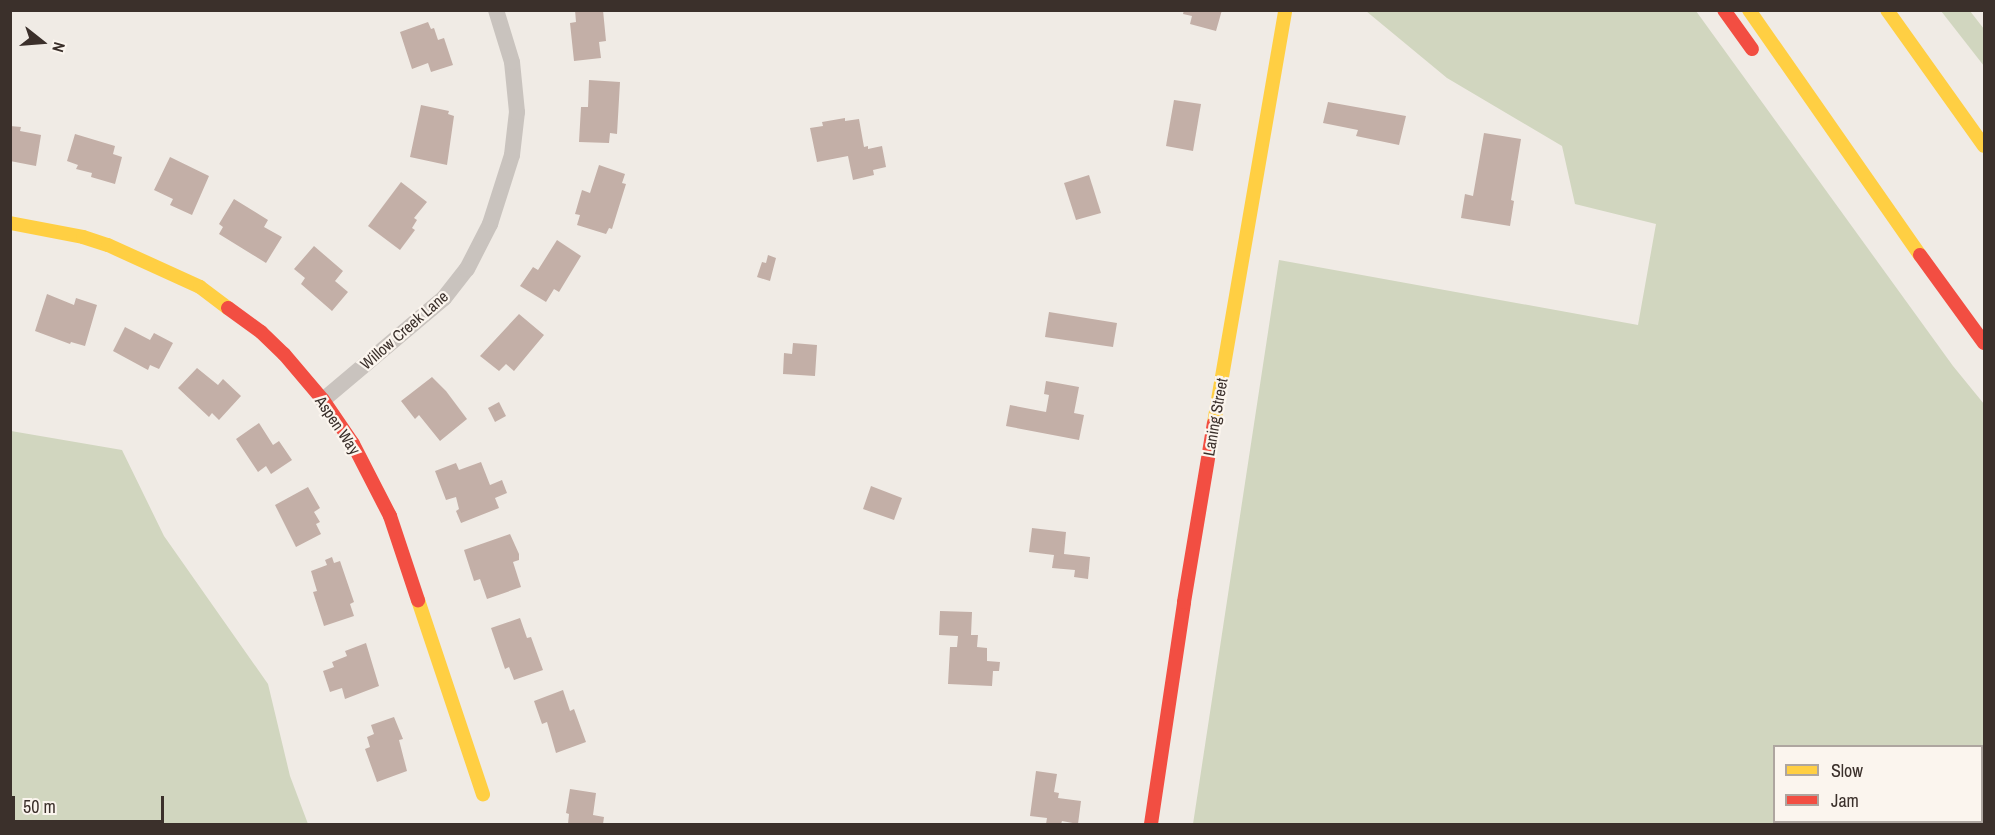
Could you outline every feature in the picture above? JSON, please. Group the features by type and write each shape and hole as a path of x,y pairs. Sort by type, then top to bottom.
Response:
{"main road":[{"name":"Laning Street","path":"1151,825 1184,602 1285,10"},
{"path":"1724,10 1764,64"},
{"path":"1749,10 1984,343"},
{"path":"1887,10 1984,146"},
{"path":"1808,120 1969,322"},
{"name":"Aspen Way","path":"10,223 108,244 200,287 261,332 284,354 322,400 353,444 390,516 483,794"}],"street":[{"name":"Willow Creek Lane","path":"322,400 444,298 467,269 490,224 512,155 517,124 514,75 496,10"}],"green space":[{"path":"1366,11 1696,11 1953,366 1984,404 1984,824 1193,824 1279,260 1638,325 1656,224 1575,204 1562,146 1447,78"},
{"path":"1941,11 1970,11 1984,29 1984,66"},
{"path":"11,431 122,450 164,536 268,684 290,776 308,824 11,824"}],"building":[{"path":"575,10 603,10 606,41 599,42 601,58 574,61 570,23 576,22"},
{"path":"1184,10 1222,10 1216,31 1190,24 1192,16 1183,14"},
{"path":"428,22 431,29 434,28 438,40 444,38 453,65 431,72 428,63 412,69 400,32"},
{"path":"589,80 620,82 617,134 610,133 609,143 579,142 581,107 588,107"},
{"path":"1174,100 1201,104 1193,151 1166,146"},
{"path":"1328,102 1406,116 1399,145 1356,136 1358,130 1323,123"},
{"path":"421,105 449,111 448,114 454,116 447,165 410,157"},
{"path":"845,118 845,121 859,119 864,147 868,146 868,149 882,146 886,167 873,170 874,175 853,180 848,156 817,162 810,128 823,126 822,122"},
{"path":"10,126 21,127 20,131 41,135 36,166 10,161"},
{"path":"1484,133 1521,139 1511,200 1514,201 1510,226 1461,218 1465,194 1473,196"},
{"path":"75,134 115,146 113,154 122,157 115,184 91,177 92,173 76,169 78,165 67,161"},
{"path":"170,157 209,176 192,215 170,205 173,199 154,190"},
{"path":"599,165 625,174 622,183 626,184 612,229 609,228 606,234 577,225 580,215 575,214 582,190 590,193"},
{"path":"1089,175 1101,213 1076,220 1064,183"},
{"path":"401,182 427,202 414,218 417,220 412,228 415,230 400,250 368,226"},
{"path":"234,199 268,220 264,227 282,237 266,263 219,234 223,227 219,224"},
{"path":"557,240 581,256 559,292 554,289 546,302 520,286 533,267 538,270"},
{"path":"314,246 343,271 335,281 348,292 332,311 301,284 305,278 294,269"},
{"path":"768,255 776,258 770,281 757,277 762,262 766,263"},
{"path":"47,294 74,305 76,298 97,305 85,346 71,342 70,344 35,331"},
{"path":"1049,312 1117,323 1113,347 1045,337"},
{"path":"519,314 544,335 514,371 506,364 499,371 480,356"},
{"path":"125,327 150,340 154,333 173,343 159,369 150,365 148,370 113,351"},
{"path":"793,343 817,345 815,376 783,374 784,353 792,354"},
{"path":"197,368 218,385 223,379 241,396 219,420 212,413 209,417 178,388"},
{"path":"432,377 467,419 440,441 419,415 415,419 401,401"},
{"path":"1046,381 1079,387 1074,413 1084,415 1079,440 1006,426 1010,405 1046,412 1049,395 1044,394"},
{"path":"499,402 506,416 495,422 488,408"},
{"path":"259,423 273,445 279,441 292,460 271,474 266,466 258,472 236,439"},
{"path":"481,462 490,485 502,480 507,493 495,498 499,508 461,523 456,511 459,509 456,497 446,500 435,471 456,463 459,470"},
{"path":"871,486 902,498 894,520 863,509"},
{"path":"308,487 320,508 314,512 320,522 316,524 321,534 296,547 275,505"},
{"path":"1032,528 1066,532 1064,554 1090,557 1088,579 1074,577 1075,570 1052,568 1054,555 1029,552"},
{"path":"510,534 519,554 519,560 513,562 521,587 487,599 480,579 474,581 464,550"},
{"path":"332,557 334,563 340,561 354,602 350,604 354,616 324,626 313,592 317,591 311,571 327,565 325,560"},
{"path":"940,611 972,612 971,635 978,635 977,647 987,648 987,661 1000,662 999,671 993,671 992,686 948,684 950,647 957,647 958,636 939,635"},
{"path":"520,618 527,638 531,637 543,670 514,680 509,667 505,669 491,628"},
{"path":"366,643 379,686 345,699 342,688 330,692 323,671 334,667 332,662 347,656 345,651"},
{"path":"563,690 570,711 574,709 586,742 556,753 547,722 542,724 534,701"},
{"path":"394,717 403,739 399,740 407,771 377,782 365,749 370,747 367,737 374,734 371,725"},
{"path":"1036,771 1057,774 1054,792 1059,793 1058,798 1081,801 1078,824 1062,821 1061,824 1046,824 1047,818 1030,816"},
{"path":"570,789 596,793 593,815 604,817 603,824 568,824 569,814 566,813"}],"traffic: slow":[{"path":"1214,423 1285,10"},
{"path":"1749,10 1920,255"},
{"path":"1887,10 1984,146"},
{"path":"10,223 83,237 108,245 200,287 228,308"},
{"path":"418,600 483,794"}],"traffic: jam":[{"path":"1724,10 1752,49"},
{"path":"1920,255 1984,343"},
{"path":"228,308 261,332 284,354 323,400 353,444 390,516 418,600"},
{"path":"1151,824 1184,602 1214,423"}]}
